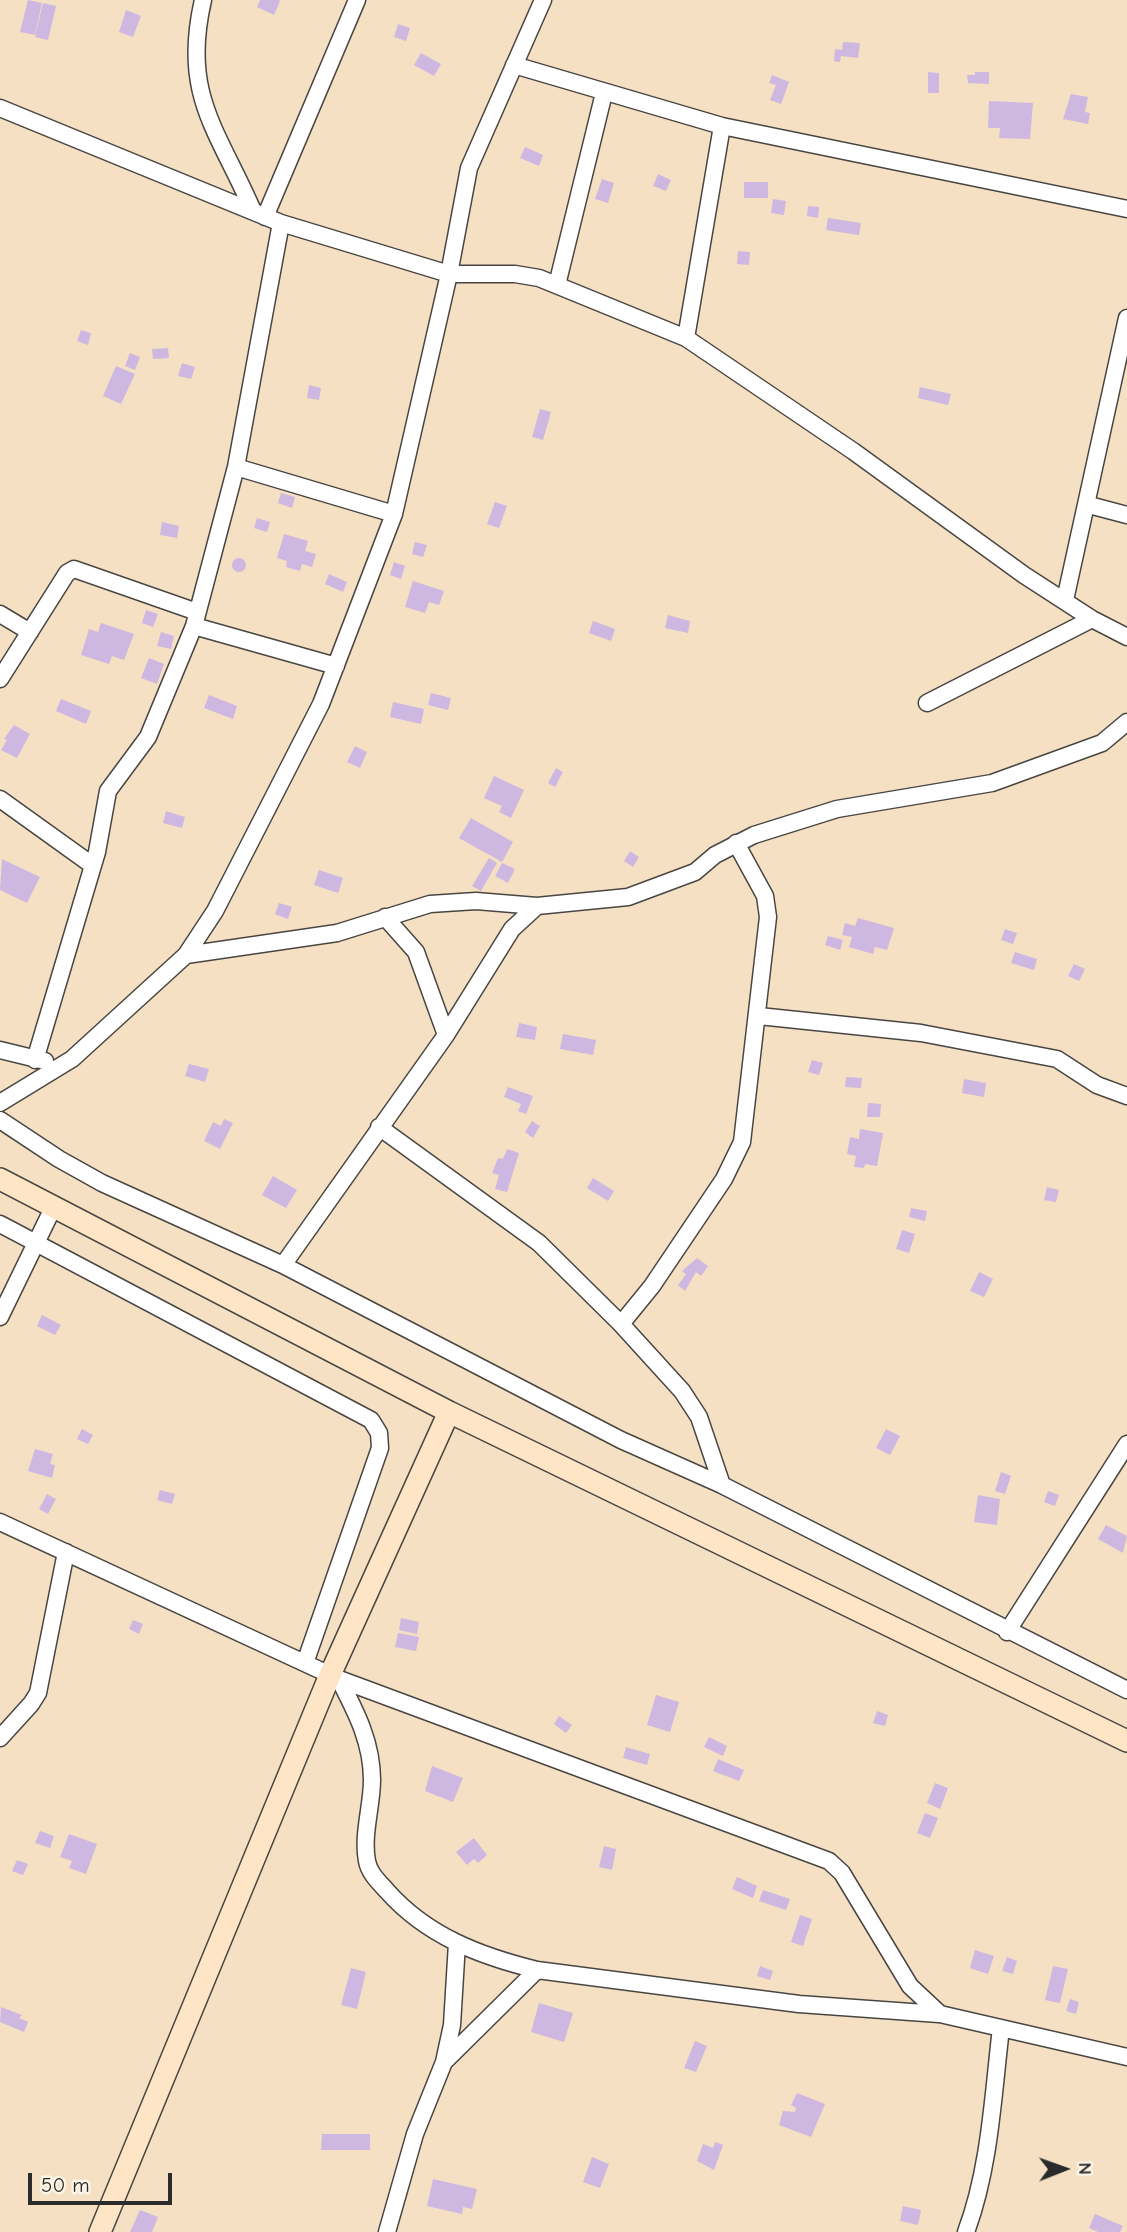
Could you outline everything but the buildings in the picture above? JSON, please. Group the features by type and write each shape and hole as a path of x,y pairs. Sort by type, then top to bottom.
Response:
{"main road":[{"path":"0,1179 449,1412 1127,1741"},
{"path":"100,2232 449,1412"}],"street":[{"path":"203,0 195,44 196,77 206,112 259,214"},
{"path":"259,214 357,0"},
{"path":"0,1103 72,1059 186,955 215,911 321,704 394,514 449,274 469,168 543,0"},
{"path":"514,65 722,127 1127,209"},
{"path":"556,285 604,93"},
{"path":"0,108 281,223 449,274 515,274 556,285 685,338 853,451 1024,575 1092,619 1127,637"},
{"path":"685,338 722,127"},
{"path":"35,1060 92,865 108,791 148,737 195,619 236,467 281,223"},
{"path":"1065,600 1089,505 1127,318"},
{"path":"236,467 394,514"},
{"path":"1089,505 1127,515"},
{"path":"0,679 67,573 74,569 195,619 336,666"},
{"path":"0,614 30,632"},
{"path":"927,703 1092,619"},
{"path":"186,955 337,933 385,917 454,901 537,906 628,897 659,888 695,872 736,843 837,809 992,783 1102,743 1127,722"},
{"path":"0,799 92,865"},
{"path":"621,1324 652,1286 724,1179 742,1142 759,1016 768,916 765,896 736,843"},
{"path":"283,1265 446,1035 512,929 537,906"},
{"path":"385,917 416,952 446,1035"},
{"path":"759,1016 921,1033 1056,1059 1097,1085 1127,1096"},
{"path":"0,1050 35,1060 72,1059"},
{"path":"0,1120 59,1159 102,1183 283,1265 621,1440 722,1485 1007,1632 1127,1690"},
{"path":"379,1126 539,1243 621,1324 676,1384 693,1409 710,1444 722,1485"},
{"path":"0,1317 53,1208"},
{"path":"0,1224 371,1420 379,1433 380,1448 305,1663"},
{"path":"1007,1632 1127,1444"},
{"path":"0,1522 335,1677 829,1861 842,1873 910,1986 940,2014"},
{"path":"0,1738 32,1704 38,1693 66,1552"},
{"path":"335,1677 364,1727 370,1749 372,1780 366,1846 372,1874 406,1912 439,1935 537,1970 799,2004 940,2014 1127,2057"},
{"path":"387,2232 415,2134 444,2063 452,2025 457,1943"},
{"path":"444,2063 537,1970"},
{"path":"966,2232 974,2211 987,2143 1001,2028"}]}
